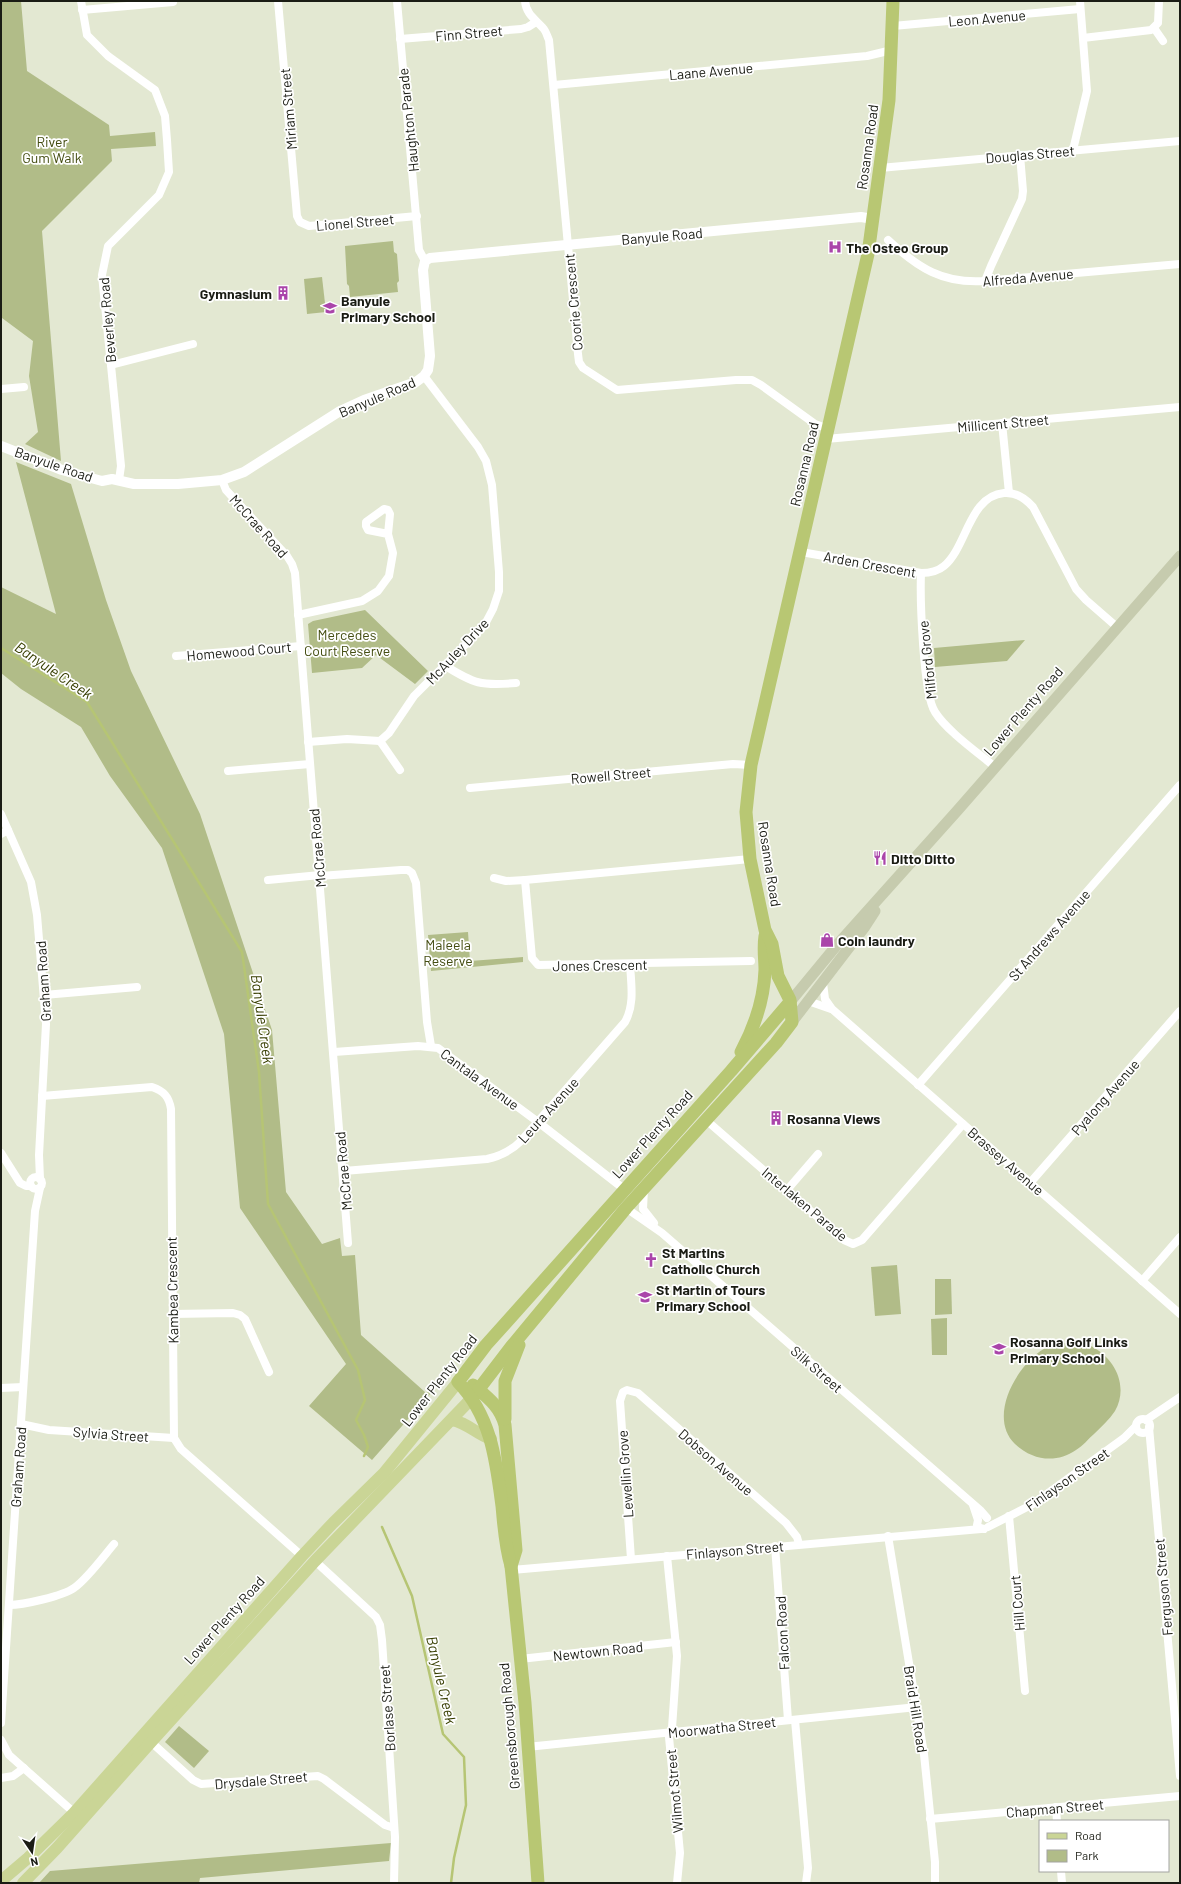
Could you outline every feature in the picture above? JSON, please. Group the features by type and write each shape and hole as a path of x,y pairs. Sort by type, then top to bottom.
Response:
{"highway":[{"name":"Rosanna Road","path":"791,1022 790,1002 778,976 772,944 765,930 750,859 746,812 752,765 862,282 873,219 889,100 893,1"},
{"name":"Rosanna Road","path":"731,1072 753,1028 763,994 765,970 765,930"},
{"path":"763,994 765,1004 779,1016 791,1022"},
{"name":"Lower Plenty Road","path":"460,1379 473,1362 624,1189 731,1072 790,1002"},
{"name":"Lower Plenty Road","path":"475,1394 497,1364 626,1208 776,1043 791,1022"},
{"path":"757,1042 768,1038 776,1043"},
{"path":"507,1435 504,1405 505,1381 508,1368 526,1329"},
{"path":"473,1362 476,1369 481,1372 497,1364"},
{"name":"Greensborough Road","path":"460,1379 475,1394 492,1401 504,1421 507,1435 516,1550 511,1568"},
{"name":"Greensborough Road","path":"475,1394 491,1439 502,1506 506,1550 511,1568 538,1883"}],"main road":[{"name":"Lower Plenty Road","path":"790,1002 837,945 890,887 1117,627 1178,563"},
{"name":"Lower Plenty Road","path":"791,1022 823,983 864,928 890,887"},
{"name":"Lower Plenty Road","path":"22,1883 40,1866 78,1816 302,1556 333,1522 384,1473 460,1379"},
{"name":"Lower Plenty Road","path":"1,1881 78,1816 151,1742 315,1561 452,1420 475,1394"},
{"path":"452,1420 464,1423 479,1435 491,1439"}],"street":[{"name":"Beverley Road","path":"81,1 88,35 108,56 155,90 165,116 167,140 169,172 159,194 108,246 102,275 121,466 119,480"},
{"name":"Miriam Street","path":"278,1 297,216"},
{"name":"Haughton Parade","path":"397,1 419,239 428,260"},
{"name":"Coorie Crescent","path":"525,1 526,8 536,22 544,29 548,40 554,85 578,359 580,364 587,371 617,390 752,380 828,434"},
{"path":"1083,38 1145,32 1154,28 1159,20 1159,1"},
{"path":"82,10 173,2"},
{"path":"1073,150 1087,91 1080,5"},
{"name":"Leon Avenue","path":"893,26 1080,5"},
{"name":"Finn Street","path":"400,39 521,29 536,22"},
{"path":"1154,28 1163,41"},
{"name":"Laane Avenue","path":"554,85 892,55"},
{"name":"Douglas Street","path":"880,168 1180,141"},
{"path":"985,282 1022,199 1023,191 1020,155"},
{"name":"Lionel Street","path":"297,216 300,222 309,226 417,216"},
{"name":"Banyule Road","path":"1,446 80,476 102,481 119,480 134,484 178,484 222,480 244,472 340,411 364,400 416,382 424,376 430,361 423,270 428,260 568,244 861,217 873,219"},
{"name":"Alfreda Avenue","path":"888,240 908,258 934,274 954,280 985,282 1180,264"},
{"path":"111,365 193,344"},
{"name":"McAuley Drive","path":"380,742 414,696 478,633 489,618 499,591 499,572 492,485 486,461 478,447 424,376"},
{"path":"1,389 24,387"},
{"name":"Millicent Street","path":"828,434 1002,423 1180,407"},
{"path":"1002,423 1008,493 1020,496 1033,507 1076,589 1086,600 1117,627"},
{"name":"McCrae Road","path":"222,480 226,490 292,564 301,646 320,876 344,1171 348,1243"},
{"name":"Arden Crescent","path":"801,552 921,573 933,572 943,566 952,556 976,513 984,502 993,496 1008,493"},
{"path":"298,614 362,601 378,591 389,576 393,553 388,534"},
{"name":"Milford Grove","path":"921,573 927,685 932,706 947,725 995,767"},
{"name":"Homewood Court","path":"176,656 301,646"},
{"path":"444,665 466,679 477,683 491,685 516,683"},
{"path":"308,742 347,739 380,742 400,770"},
{"path":"228,771 310,764"},
{"name":"Rowell Street","path":"470,788 733,764 752,765"},
{"name":"St Andrews Avenue","path":"918,1085 1180,785"},
{"name":"Graham Road","path":"1,814 27,872 34,892 44,995 46,1036 39,1155 35,1183 35,1211 9,1605 3,1660 1,1723"},
{"path":"1,834 8,830"},
{"path":"494,878 506,881 525,880 750,859"},
{"path":"268,880 401,870 410,871 414,875 427,1027 431,1046"},
{"name":"Jones Crescent","path":"525,880 532,959 535,963 542,966 750,961"},
{"name":"Leura Avenue","path":"344,1171 494,1158 506,1153 516,1146 625,1022 630,1012 632,1001 630,964"},
{"name":"Brassey Avenue","path":"823,983 825,999 832,1009 1180,1314"},
{"path":"44,995 137,987"},
{"name":"Brassey Avenue","path":"808,1001 832,1009"},
{"name":"Pyalong Avenue","path":"1030,1183 1180,1011"},
{"name":"Cantala Avenue","path":"334,1052 431,1046 446,1053 624,1189"},
{"name":"Kambea Crescent","path":"42,1096 152,1087 161,1091 168,1099 171,1109 174,1438"},
{"name":"Interlaken Parade","path":"706,1120 847,1242 852,1244 859,1242 963,1124"},
{"path":"1,1153 14,1171 35,1183"},
{"path":"787,1190 818,1154"},
{"name":"Silk Street","path":"644,1188 642,1209 662,1233"},
{"name":"Silk Street","path":"626,1208 662,1233 973,1505 983,1522"},
{"path":"1142,1281 1180,1237"},
{"path":"172,1314 233,1313 240,1315 248,1324 269,1372"},
{"path":"1,1389 23,1390"},
{"name":"Dobson Avenue","path":"625,1390 632,1390 638,1393 786,1524 797,1536 799,1544"},
{"name":"Lewellin Grove","path":"625,1390 621,1395 620,1403 631,1559"},
{"path":"1144,1427 1158,1413 1180,1397"},
{"name":"Finlayson Street","path":"511,1568 667,1556 959,1529 1009,1516 1033,1504 1124,1438 1144,1427"},
{"name":"Ferguson Street","path":"1144,1427 1150,1447 1180,1776"},
{"name":"Sylvia Street","path":"20,1428 174,1438"},
{"path":"174,1438 181,1450 302,1556"},
{"name":"Hill Court","path":"1009,1516 1025,1690"},
{"name":"Braid Hill Road","path":"888,1536 924,1754 935,1862 934,1883"},
{"path":"9,1605 21,1604 57,1595 74,1588 114,1544"},
{"name":"Falcon Road","path":"775,1546 791,1720 808,1868 806,1883"},
{"name":"Wilmot Street","path":"667,1556 676,1642 677,1670 671,1732 669,1737 680,1853 677,1883"},
{"name":"Borlase Street","path":"315,1561 376,1617 380,1625 394,1828 394,1883"},
{"name":"Newtown Road","path":"520,1659 676,1642"},
{"name":"Moorwatha Street","path":"527,1747 917,1707"},
{"path":"1,1740 9,1755 78,1816"},
{"name":"Drysdale Street","path":"151,1742 193,1780 201,1784 318,1776 385,1825 394,1828"},
{"path":"1,1778 13,1776 24,1768"},
{"name":"Chapman Street","path":"930,1819 1180,1796"},
{"path":"1056,1808 1057,1820"},
{"path":"1061,1872 1062,1883"}],"green space":[{"name":"River Gum Walk","path":"1,1 21,1 27,71 109,125 110,136 155,132 156,146 111,149 112,161 42,231 61,461 25,444 38,432 29,376 33,341 2,318"},
{"path":"393,241 394,252 397,254 399,281 397,283 398,292 350,297 349,286 347,284 345,246"},
{"path":"322,277 326,312 307,314 304,279"},
{"path":"16,462 71,484 106,600 131,671 200,814 272,1030 286,1192 322,1244 340,1238 342,1256 355,1255 361,1335 425,1392 432,1392 372,1460 309,1406 346,1364 240,1208 224,1034 162,848 110,776 81,727 21,689 1,673 1,587 56,614"},
{"name":"Mercedes Court Reserve","path":"365,610 428,671 415,684 376,655 362,668 312,673 308,624 313,621"},
{"path":"1025,640 1007,661 935,667 934,648"},
{"name":"Maleela Reserve","path":"468,932 470,961 523,957 523,962 431,971 428,935"},
{"path":"897,1265 901,1314 875,1316 871,1267"},
{"path":"935,1279 951,1279 952,1314 935,1315"},
{"path":"947,1318 947,1355 932,1355 931,1319"},
{"path":"1070,1342 1091,1346 1099,1351 1113,1365 1120,1383 1121,1392 1119,1402 1115,1411 1110,1417 1079,1448 1060,1457 1036,1457 1015,1444 1007,1432 1004,1419 1005,1404 1017,1376 1027,1363 1049,1346"},
{"path":"179,1726 209,1751 194,1768 165,1742"},
{"path":"391,1843 389,1861 200,1878 199,1883 39,1883 50,1871"}],"waterway":[{"name":"Banyule Creek","path":"1,648 87,702 242,952 259,1072 268,1204 358,1370 365,1400 356,1420 364,1435 368,1447 364,1456"},
{"name":"Banyule Creek","path":"382,1527 412,1596 443,1734 464,1757 466,1805 454,1858 451,1883"}],"place":[{"name":"The Osteo Group","path":"835,247"},
{"name":"Gymnasium","path":"283,293"},
{"name":"Banyule Primary School","path":"330,308"},
{"name":"Ditto Ditto","path":"880,858"},
{"name":"Coin laundry","path":"827,940"},
{"name":"Rosanna Views","path":"776,1118"},
{"name":"St Martins Catholic Church","path":"651,1260"},
{"name":"St Martin of Tours Primary School","path":"645,1297"},
{"name":"Rosanna Golf Links Primary School","path":"999,1349"}]}
